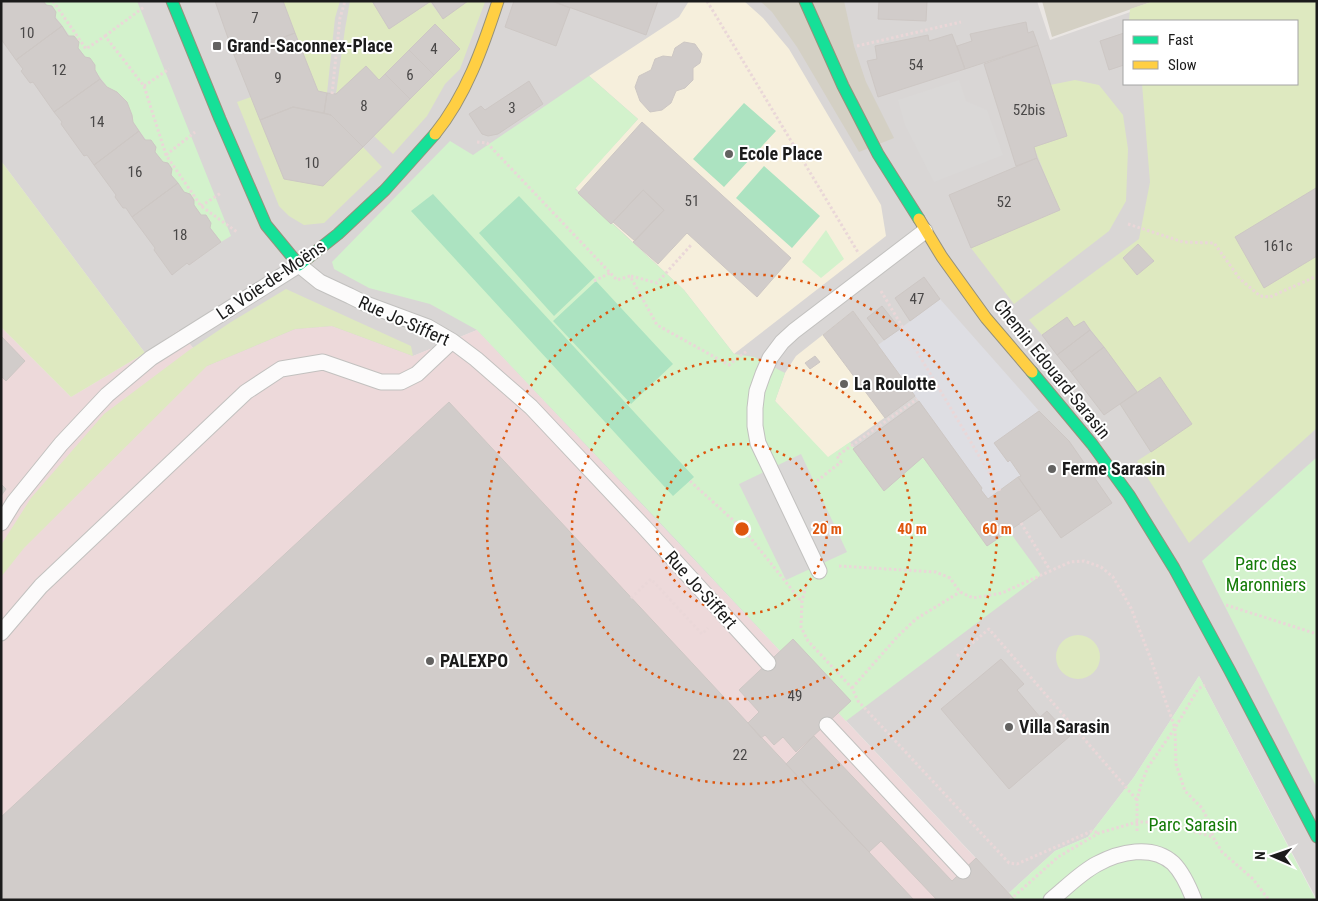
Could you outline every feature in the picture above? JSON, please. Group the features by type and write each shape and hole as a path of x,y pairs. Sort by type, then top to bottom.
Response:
{"street":[{"name":"Rue Jo-Siffert","path":"172,1 223,127 266,225 299,265"},
{"name":"La Voie-de-Moëns","path":"299,265 338,234 386,190 437,132 460,96 485,42 498,1"},
{"name":"Chemin Edouard-Sarasin","path":"805,1 843,86 878,154 925,231 961,285 986,318 1092,444 1129,495 1174,568 1317,837"}],"lane":[{"path":"819,572 758,443 754,408 763,374 770,358 782,342 794,331 925,231"},
{"name":"Rue Jo-Siffert","path":"299,265 320,282 366,304 428,327 452,340 476,359 530,407 644,527 768,663"},
{"name":"La Voie-de-Moëns","path":"1,523 14,502 61,444 106,395 151,358 299,265"},
{"path":"1,634 41,586 246,392 281,369 323,362 381,382 402,382 417,374 452,340"},
{"path":"827,724 963,871"},
{"path":"1051,900 1095,864 1111,857 1138,852 1150,852 1174,864 1185,879 1194,900"}],"path":[{"path":"53,1 86,49 144,7"},
{"path":"332,94 340,18 345,1"},
{"path":"708,1 1000,490"},
{"path":"858,46 961,22"},
{"path":"105,36 144,86 166,155 201,206 244,236"},
{"path":"144,86 172,67"},
{"path":"166,155 198,129"},
{"path":"477,142 487,143 617,280 630,276 657,283 692,244"},
{"path":"201,206 224,192"},
{"path":"1128,224 1183,242 1214,243 1240,280 1260,296 1270,297 1317,276"},
{"path":"594,281 610,273"},
{"path":"630,276 657,325 729,365 750,348 770,358"},
{"path":"817,480 842,462 837,456 917,399"},
{"path":"690,481 745,531 802,601"},
{"path":"1021,523 1050,570"},
{"path":"1099,834 1092,831 1016,864 1009,863 858,701 852,688 808,641 801,627 802,601 808,580 831,566 936,572 950,578 960,592 973,598 1002,593 1070,562 1084,561 1101,566 1113,577 1131,608 1150,657 1175,728 1176,764 1185,791 1206,814 1213,837 1222,852 1253,879 1269,900"},
{"path":"631,598 651,579 702,634"},
{"path":"852,688 898,636 916,619 960,592"},
{"path":"1224,604 1317,634"},
{"path":"957,656 989,629 1137,800"},
{"path":"1137,822 1137,800 1148,767 1175,728 1198,689 1208,684"},
{"path":"1010,900 1058,857 1099,834 1137,822 1153,822 1175,826 1213,837"}],"shaded area":[{"path":"1,1 1037,1 1050,40 1162,1 1317,1 1317,900 1199,676 1134,777 1088,837 1055,851 1009,893 477,330 413,356 207,366 179,330 145,353 1,161"},
{"name":"Ecole Place","path":"689,1 744,1 763,18 789,49 881,205 886,236 734,354 684,290 575,188 638,119 589,76 679,17"},
{"path":"760,1 844,1 854,46 866,82 894,138 859,152 797,47 772,12"},
{"path":"1042,1 1154,1 1052,37"},
{"path":"959,80 966,101 987,110 1003,155 934,182 905,125 898,100"},
{"path":"940,299 1039,411 994,443 1008,462 1010,460 1021,476 988,499 981,490 982,488 878,345"},
{"name":"La Roulotte","path":"853,311 915,396 828,458 775,401 785,373 796,356"},
{"path":"332,326 413,356 477,330 1015,900 1,900 1,327 71,397 145,353 179,330 207,366 295,329"},
{"path":"801,454 847,552 786,580 739,484"}],"green space":[{"path":"44,1 137,1 231,236 221,242"},
{"path":"283,1 340,1 335,18 327,93 318,91"},
{"path":"350,1 372,1 389,29 430,2 443,19 468,1 485,2 460,69 445,84 427,116 393,154 374,136 434,75 409,50 379,80 366,66 336,94"},
{"path":"1154,1 1317,1 1317,428 1189,543 1137,461 1151,452 1120,404 1137,391 1084,321 1074,327 1067,317 1042,335 1029,320 1139,239 1150,182 1142,85 1298,85 1298,20 1129,20 1130,9"},
{"path":"589,76 638,119 575,189 684,290 734,354 754,357 785,373 775,401 828,457 850,442 884,491 923,457 987,546 1009,531 1041,575 846,721 477,330 430,304 369,288 334,269 332,262 450,141 473,155"},
{"path":"1075,80 1099,85 1123,115 1128,149 1126,201 1109,231 1014,304 971,248 1059,210 1034,147 1067,136 1050,85"},
{"path":"251,97 284,179 363,147 382,167 324,223 304,225 289,216 279,206 237,102"},
{"path":"744,103 776,131 724,187 693,159"},
{"path":"1,161 145,353 71,397 1,327"},
{"path":"764,166 820,216 792,248 736,198"},
{"path":"433,194 694,477 673,496 411,211"},
{"path":"519,196 595,277 554,316 479,233"},
{"path":"826,230 844,259 821,278 802,262"},
{"path":"596,281 673,364 631,404 553,321"},
{"path":"286,289 411,346 413,356 332,326 295,329 207,366 24,548 1,577 1,545 31,498 104,414 188,351 231,322"},
{"name":"Parc des Maronniers","path":"1317,457 1317,788 1202,561"},
{"path":"1074,635 1082,635 1094,641 1100,657 1094,673 1082,679 1074,679 1062,673 1056,661 1056,653 1062,641"},
{"name":"Parc Sarasin","path":"1199,676 1316,900 1015,900 1009,893 1055,851 1088,837 1134,777"}],"building":[{"path":"1,1 43,1 46,5 52,6 56,12 55,18 62,26 16,60 1,39"},
{"path":"215,1 283,1 295,33 234,55"},
{"path":"372,1 431,1 389,29"},
{"path":"431,1 468,1 443,19"},
{"path":"514,1 552,1 570,8 556,46 505,27"},
{"path":"552,1 658,1 646,35"},
{"path":"879,1 927,1 926,21 878,19"},
{"path":"1026,22 1028,33 1033,31 1038,45 965,69 957,46 972,41 970,34"},
{"path":"435,24 460,49 434,75 409,50"},
{"path":"62,26 68,36 74,36 79,42 78,48 95,65 95,70 100,79 54,112 33,82 30,83 21,71 23,69 16,60"},
{"path":"295,33 318,91 327,93 324,113 293,107 260,120 234,55"},
{"path":"1123,33 1123,65 1109,70 1100,41"},
{"path":"952,34 965,69 878,97 867,61 877,59 875,46 928,35 929,41"},
{"path":"684,42 695,44 702,54 700,63 693,68 693,80 685,88 676,91 671,103 662,110 650,112 640,101 635,87 639,76 651,70 655,59 663,56 672,57 675,48"},
{"path":"1038,45 1067,136 1034,147 1037,158 1016,166 984,64"},
{"path":"409,50 434,75 410,99 385,74"},
{"path":"366,66 379,80 385,74 410,99 363,147 331,115 324,113 327,93 336,94"},
{"path":"100,79 107,87 117,92 127,102 133,122 139,131 94,165 87,155 84,156 54,112"},
{"path":"529,81 543,104 498,134 488,136 482,134 469,114 481,106 485,110"},
{"path":"293,107 331,115 363,147 323,186 284,179 260,120"},
{"path":"642,122 791,258 757,297 687,233 658,264 633,242 664,210 643,190 611,224 578,193"},
{"path":"139,131 145,140 151,140 156,147 155,152 163,162 168,163 172,169 171,175 178,183 132,217 126,208 123,208 94,165"},
{"path":"1037,158 1060,210 971,248 949,195"},
{"path":"178,183 184,192 190,194 194,200 194,205 201,215 206,215 211,223 210,228 221,242 189,265 187,263 172,275 132,217"},
{"path":"1316,188 1317,256 1264,288 1235,237"},
{"path":"643,190 664,210 635,241 613,222"},
{"path":"1138,244 1154,261 1137,275 1123,258"},
{"path":"924,277 940,299 910,321 895,298"},
{"path":"882,306 900,329 884,340 867,318"},
{"path":"853,311 915,396 885,418 823,335"},
{"path":"1067,317 1074,327 1084,321 1090,330 1057,355 1042,335"},
{"path":"1090,330 1104,347 1071,372 1057,355"},
{"path":"1,336 25,361 6,381 1,376"},
{"path":"1104,347 1137,392 1104,415 1071,372"},
{"path":"815,356 820,362 810,369 805,363"},
{"path":"1160,377 1192,424 1151,452 1120,404"},
{"path":"919,401 988,499 1018,477 1041,509 987,546 923,457 884,491 853,449"},
{"name":"PALEXPO","path":"449,402 914,900 1,900 1,817"},
{"name":"Ferme Sarasin","path":"1039,411 1069,441 1112,503 1061,538 1018,477 1021,476 1010,460 1008,462 994,443"},
{"path":"1,484 6,489 1,496"},
{"path":"793,639 851,701 796,752 783,737 774,745 765,735 761,738 748,723 759,712 739,690"},
{"name":"Villa Sarasin","path":"1001,659 1024,684 1017,690 1040,717 1047,711 1070,736 1009,789 941,709"},
{"path":"814,736 952,881 976,858 1015,900 937,900 881,841 869,852 786,764"}],"traffic: fast":[{"path":"172,1 266,225 299,265 338,234 385,190 435,134"},
{"path":"805,1 843,86 878,154 919,219"},
{"path":"1032,372 1092,444 1129,495 1174,568 1317,837"}],"traffic: slow":[{"path":"435,134 456,104 465,87 480,53 498,1"},
{"path":"919,219 942,257 986,318 1032,372"}],"place":[{"name":"Grand-Saconnex-Place","path":"217,46"},
{"name":"Ecole Place","path":"729,154"},
{"name":"La Roulotte","path":"844,384"},
{"name":"Ferme Sarasin","path":"1052,469"},
{"name":"PALEXPO","path":"430,661"},
{"name":"Villa Sarasin","path":"1009,727"}]}
